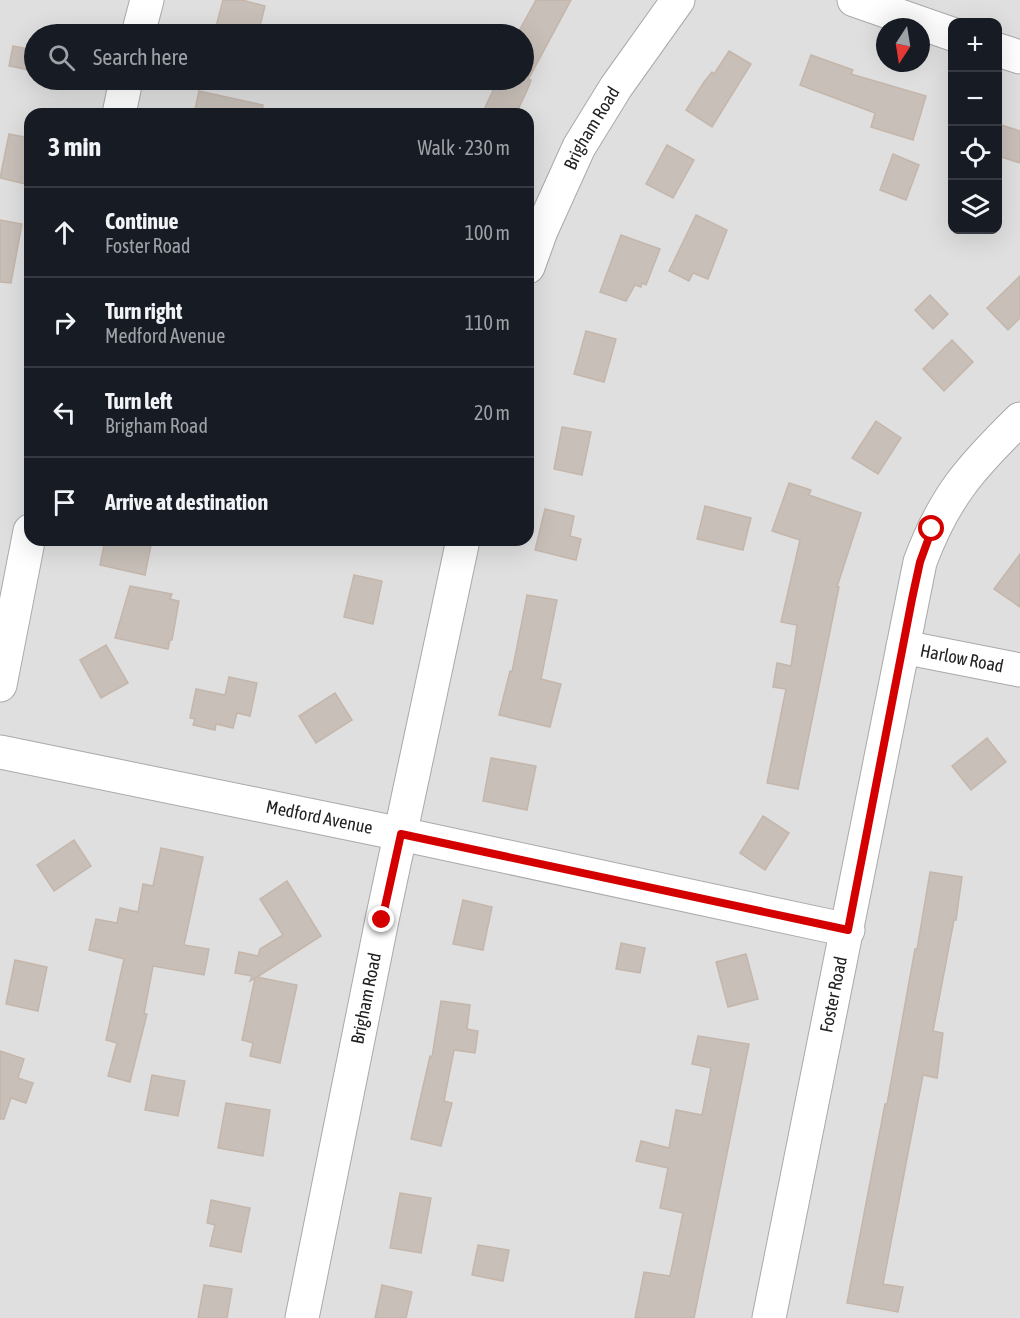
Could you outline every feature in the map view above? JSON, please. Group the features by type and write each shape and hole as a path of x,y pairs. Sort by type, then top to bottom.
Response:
{"street":[{"path":"141,24 147,0"},
{"name":"Brigham Road","path":"534,250 579,147 616,87 678,0"},
{"path":"854,0 948,33"},
{"path":"1002,51 1020,57"},
{"path":"120,108 124,90"},
{"name":"Foster Road","path":"769,1318 920,562 932,529 963,478 1020,419"},
{"path":"0,685 27,546"},
{"name":"Brigham Road","path":"302,1318 377,944 462,546"},
{"name":"Harlow Road","path":"903,647 1020,670"},
{"name":"Medford Avenue","path":"0,752 401,834 848,930"}],"shaded area":[{"path":"0,0 1020,0 1020,1318 0,1318"}],"building":[{"path":"223,0 242,0 265,6 260,24 217,24"},
{"path":"536,0 571,0 534,69 534,24 523,24"},
{"path":"13,46 24,48 24,69 9,66"},
{"path":"729,51 751,64 712,127 686,110 704,82 712,72 714,74"},
{"path":"811,55 853,70 851,74 926,96 913,140 871,127 875,113 800,85"},
{"path":"493,90 527,90 519,108 485,108"},
{"path":"199,91 263,105 263,108 195,108"},
{"path":"1002,125 1020,131 1020,163 1002,157"},
{"path":"9,134 24,137 24,184 0,178"},
{"path":"667,145 694,160 673,198 646,184"},
{"path":"893,154 919,165 906,200 880,190"},
{"path":"696,215 727,230 708,279 693,273 689,281 669,271"},
{"path":"0,220 22,224 11,283 0,282"},
{"path":"621,235 660,249 646,285 642,283 641,287 635,285 626,301 600,292"},
{"path":"1020,276 1020,318 1008,330 987,308"},
{"path":"930,295 948,314 933,329 915,310"},
{"path":"586,331 616,339 604,382 574,374"},
{"path":"952,340 973,362 944,391 923,369"},
{"path":"876,421 901,438 878,474 852,458"},
{"path":"562,427 591,432 582,475 554,469"},
{"path":"789,483 811,490 809,495 861,513 837,587 839,587 798,789 767,783 786,689 773,687 777,663 791,666 797,625 781,622 800,540 772,531"},
{"path":"705,506 751,518 743,550 697,539"},
{"path":"545,509 574,516 570,536 581,539 576,560 535,550"},
{"path":"104,546 151,546 145,575 100,565"},
{"path":"1020,554 1020,607 994,589"},
{"path":"354,575 382,581 373,624 344,617"},
{"path":"130,586 172,594 170,599 179,601 172,640 170,640 168,649 115,638"},
{"path":"527,595 557,600 541,679 561,684 550,727 499,715 510,671 512,672"},
{"path":"106,645 128,683 101,698 80,660"},
{"path":"229,677 257,683 250,716 237,713 233,728 216,724 215,730 193,725 195,719 190,718 196,689 225,695"},
{"path":"335,693 352,720 316,743 299,716"},
{"path":"987,738 1006,762 971,790 952,766"},
{"path":"491,758 536,766 527,810 483,801"},
{"path":"763,816 789,833 765,870 740,853"},
{"path":"74,840 91,866 54,891 37,865"},
{"path":"161,848 203,857 184,945 209,949 204,975 153,966 144,1014 147,1014 130,1082 108,1076 117,1043 106,1040 124,959 89,950 96,919 117,923 120,908 138,912 143,884 153,886"},
{"path":"930,872 962,877 956,920 954,920 933,1031 943,1033 937,1078 923,1075 883,1284 903,1287 898,1312 847,1303"},
{"path":"287,881 321,936 257,977 297,985 280,1063 250,1056 253,1043 242,1040 255,978 250,981 252,976 235,973 239,952 258,956 260,949 283,935 260,899"},
{"path":"463,900 492,907 483,950 453,944"},
{"path":"621,943 645,948 640,973 616,969"},
{"path":"746,954 758,999 728,1007 716,962"},
{"path":"15,960 47,967 38,1011 6,1004"},
{"path":"441,1001 470,1005 467,1029 478,1031 475,1053 454,1050 444,1101 452,1103 441,1146 411,1139 430,1056 432,1057"},
{"path":"698,1036 749,1044 694,1318 635,1318 644,1272 670,1276 683,1213 660,1208 668,1168 636,1161 641,1141 669,1148 676,1110 702,1115 711,1068 692,1064"},
{"path":"0,1051 24,1059 18,1078 33,1083 26,1103 11,1098 4,1119 0,1119"},
{"path":"152,1075 185,1081 178,1116 145,1110"},
{"path":"226,1103 270,1110 263,1156 218,1148"},
{"path":"400,1193 431,1198 421,1253 390,1248"},
{"path":"211,1200 250,1208 241,1252 210,1246 215,1225 207,1223"},
{"path":"478,1245 509,1250 503,1281 472,1275"},
{"path":"204,1285 232,1289 227,1318 198,1318"},
{"path":"382,1285 412,1292 406,1318 375,1318"}],"route":[{"path":"382,920 401,834 848,930 912,599 920,562 932,529"}]}
